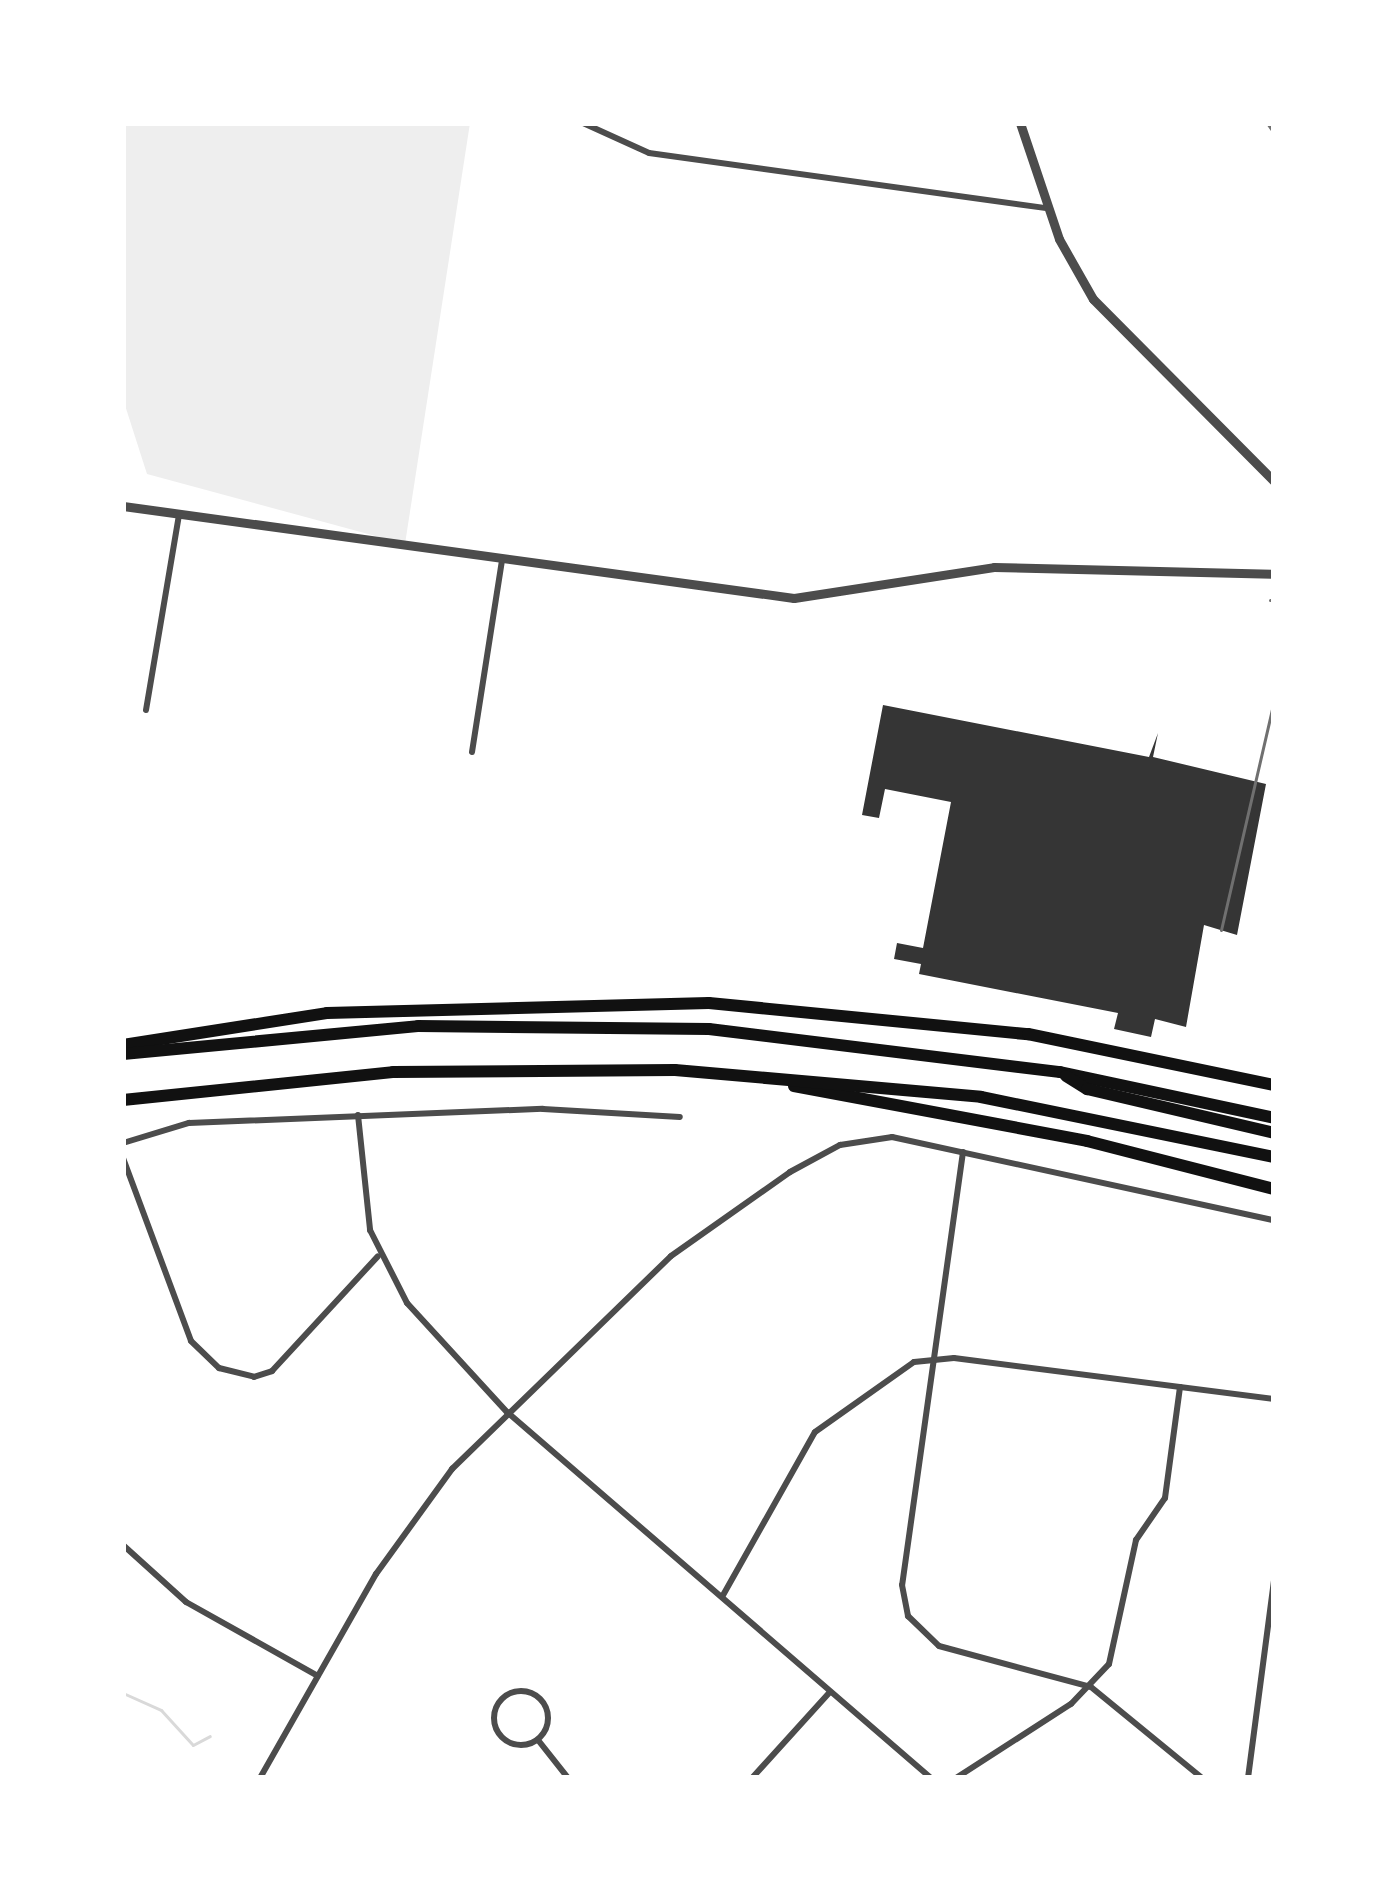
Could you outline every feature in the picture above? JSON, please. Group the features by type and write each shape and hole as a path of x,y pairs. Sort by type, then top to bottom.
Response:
{"highway":[{"path":"123,1050 368,1010 709,1003 1028,1034 1274,1085"},
{"path":"123,1050 418,1026 605,1025 807,1037 1060,1072 1274,1118"},
{"path":"123,1100 414,1071 602,1067 981,1097 1274,1157"},
{"path":"1060,1072 1087,1089 1274,1132"},
{"path":"746,1077 1088,1141 1274,1189"}],"street":[{"path":"583,123 649,153 1046,208"},
{"path":"1020,123 1046,208 1074,270 1114,327 1274,481"},
{"path":"123,506 794,598 994,567 1274,574"},
{"path":"146,710 178,514"},
{"path":"472,752 502,560"},
{"path":"123,1143 189,1123 358,1115 544,1109 680,1117"},
{"path":"358,1115 364,1207 378,1255 407,1303 507,1412 931,1778"},
{"path":"260,1778 408,1525 507,1412 671,1256 790,1172 867,1137 963,1152 1274,1220"},
{"path":"963,1152 902,1585 908,1616 939,1646 1091,1687 1202,1778"},
{"path":"123,1158 191,1342 218,1368 254,1376 272,1371 378,1255"},
{"path":"721,1598 815,1432 895,1371 935,1358 1274,1399"},
{"path":"956,1778 1091,1687 1120,1639 1136,1540 1165,1498 1180,1387"},
{"path":"123,1545 186,1602 318,1676"},
{"path":"1247,1778 1274,1580"},
{"path":"517,1691 542,1700 548,1725 538,1740 512,1744 499,1733 502,1700 517,1691"},
{"path":"752,1778 830,1691"},
{"path":"538,1740 568,1778"}],"shaded area":[{"path":"123,123 470,123 405,544 147,474 123,399"}],"building":[{"path":"883,705 1149,757 1158,733 1153,757 1266,784 1237,935 1204,925 1186,1027 1155,1019 1151,1037 1114,1029 1118,1013 919,974 921,964 894,959 897,943 923,948 951,802 885,789 879,818 862,815"}],"waterway":[{"path":"123,1693 161,1710 193,1745 210,1736"}],"railway":[{"path":"1267,123 1274,133"},
{"path":"1221,930 1274,701"}]}
